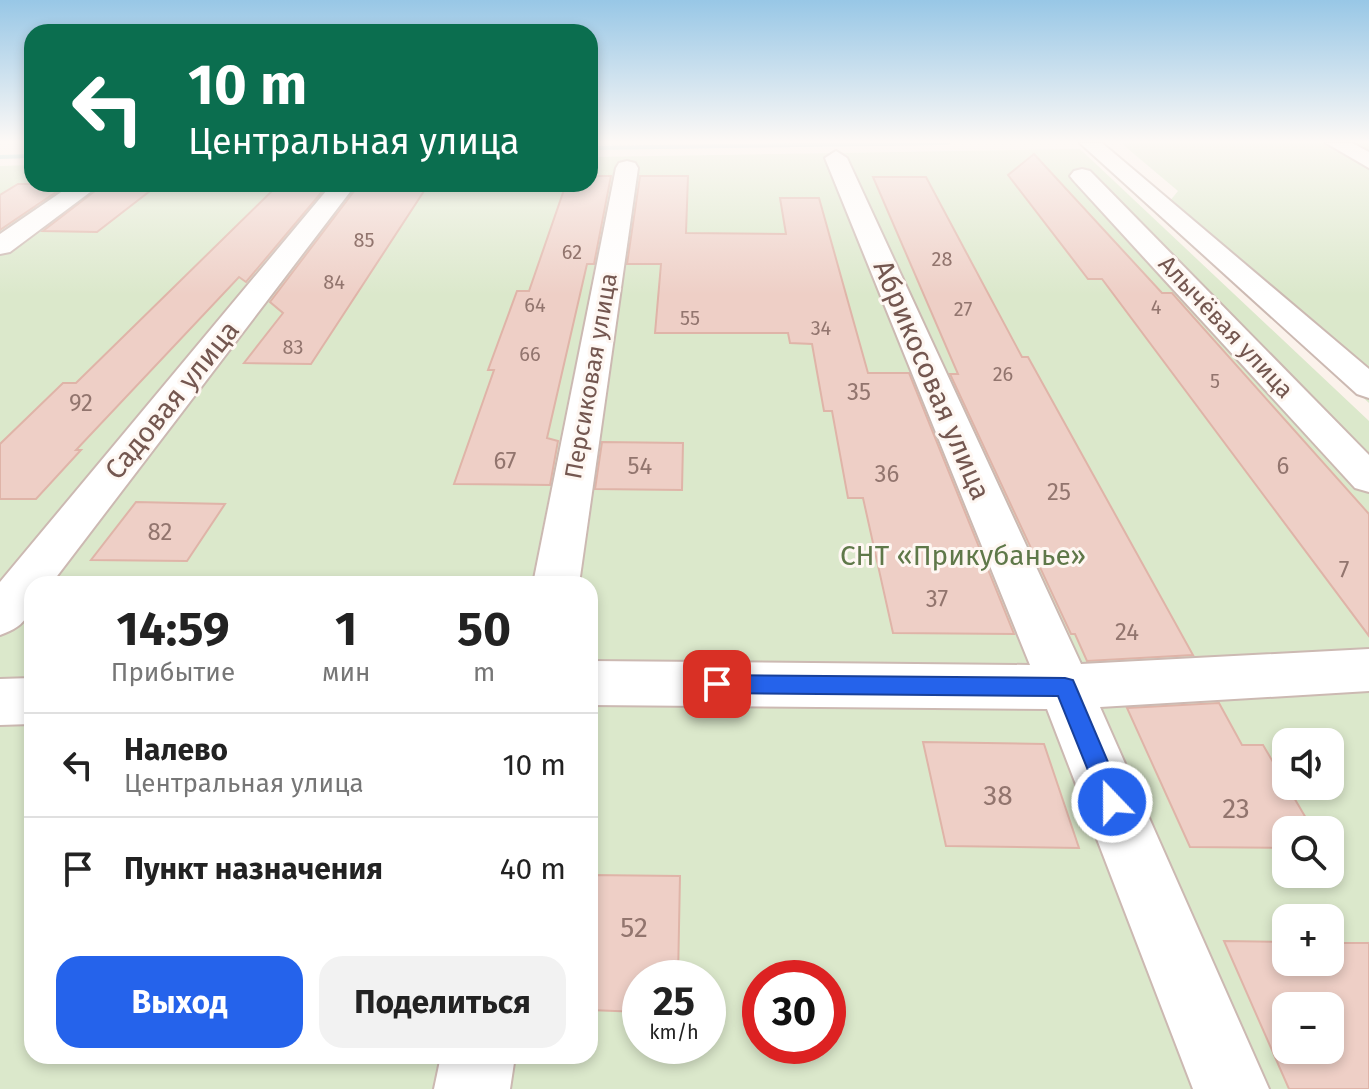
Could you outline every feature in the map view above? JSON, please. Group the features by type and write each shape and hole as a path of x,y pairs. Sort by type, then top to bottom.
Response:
{"street":[{"path":"0,246 75,194"},
{"name":"Садовая улица","path":"32,576 336,194"},
{"name":"Персиковая улица","path":"557,576 623,194"},
{"name":"Абрикосовая улица","path":"852,194 1065,687 1231,1089"},
{"name":"Алычёвая улица","path":"1099,194 1369,479"},
{"path":"1148,194 1369,387"},
{"name":"Садовая улица","path":"0,616 24,586"},
{"path":"598,683 1065,687 1369,670"},
{"path":"0,702 24,701"},
{"path":"472,1089 477,1064"}],"green space":[{"name":"СНТ «Прикубанье»","path":"0,194 1128,194 1369,421 1369,1089 0,1089"},
{"path":"1176,194 1369,194 1369,403 1161,212"}],"building":[{"path":"2,194 53,194 0,230"},
{"path":"91,194 146,194 97,232 43,231"},
{"path":"269,194 320,194 246,282 239,277 76,450 81,450 36,499 0,499 0,444 63,383 76,383"},
{"path":"352,194 422,194 311,364 244,363 283,313 270,302"},
{"path":"563,194 608,194 594,264 587,264 547,438 558,441 550,485 454,484 494,370 488,370 517,291 529,291"},
{"path":"637,194 687,194 686,233 786,234 780,198 819,198 868,373 909,373 1014,634 893,633 863,498 848,498 832,411 824,411 812,344 790,343 788,333 655,333 661,264 627,264"},
{"path":"880,194 935,194 1022,357 1028,357 1193,655 1087,661 1075,634 1071,634 950,374 958,374"},
{"path":"1022,194 1071,194 1162,293 1172,293 1369,514 1369,636 1102,279 1088,279"},
{"path":"602,442 683,443 682,490 595,489"},
{"path":"136,502 225,504 187,561 91,560"},
{"path":"1219,703 1242,745 1263,745 1272,760 1272,800 1295,800 1305,816 1272,816 1272,848 1190,847 1127,708"},
{"path":"923,742 1044,744 1079,848 946,846"},
{"path":"598,875 680,876 678,960 622,960 622,1011 598,1010"},
{"path":"1224,941 1272,942 1272,976 1344,976 1344,943 1369,943 1369,1089 1289,1089 1278,1064 1344,1064 1344,992 1272,992 1272,1050"}],"route":[{"path":"717,684 1065,687 1112,802"}]}
